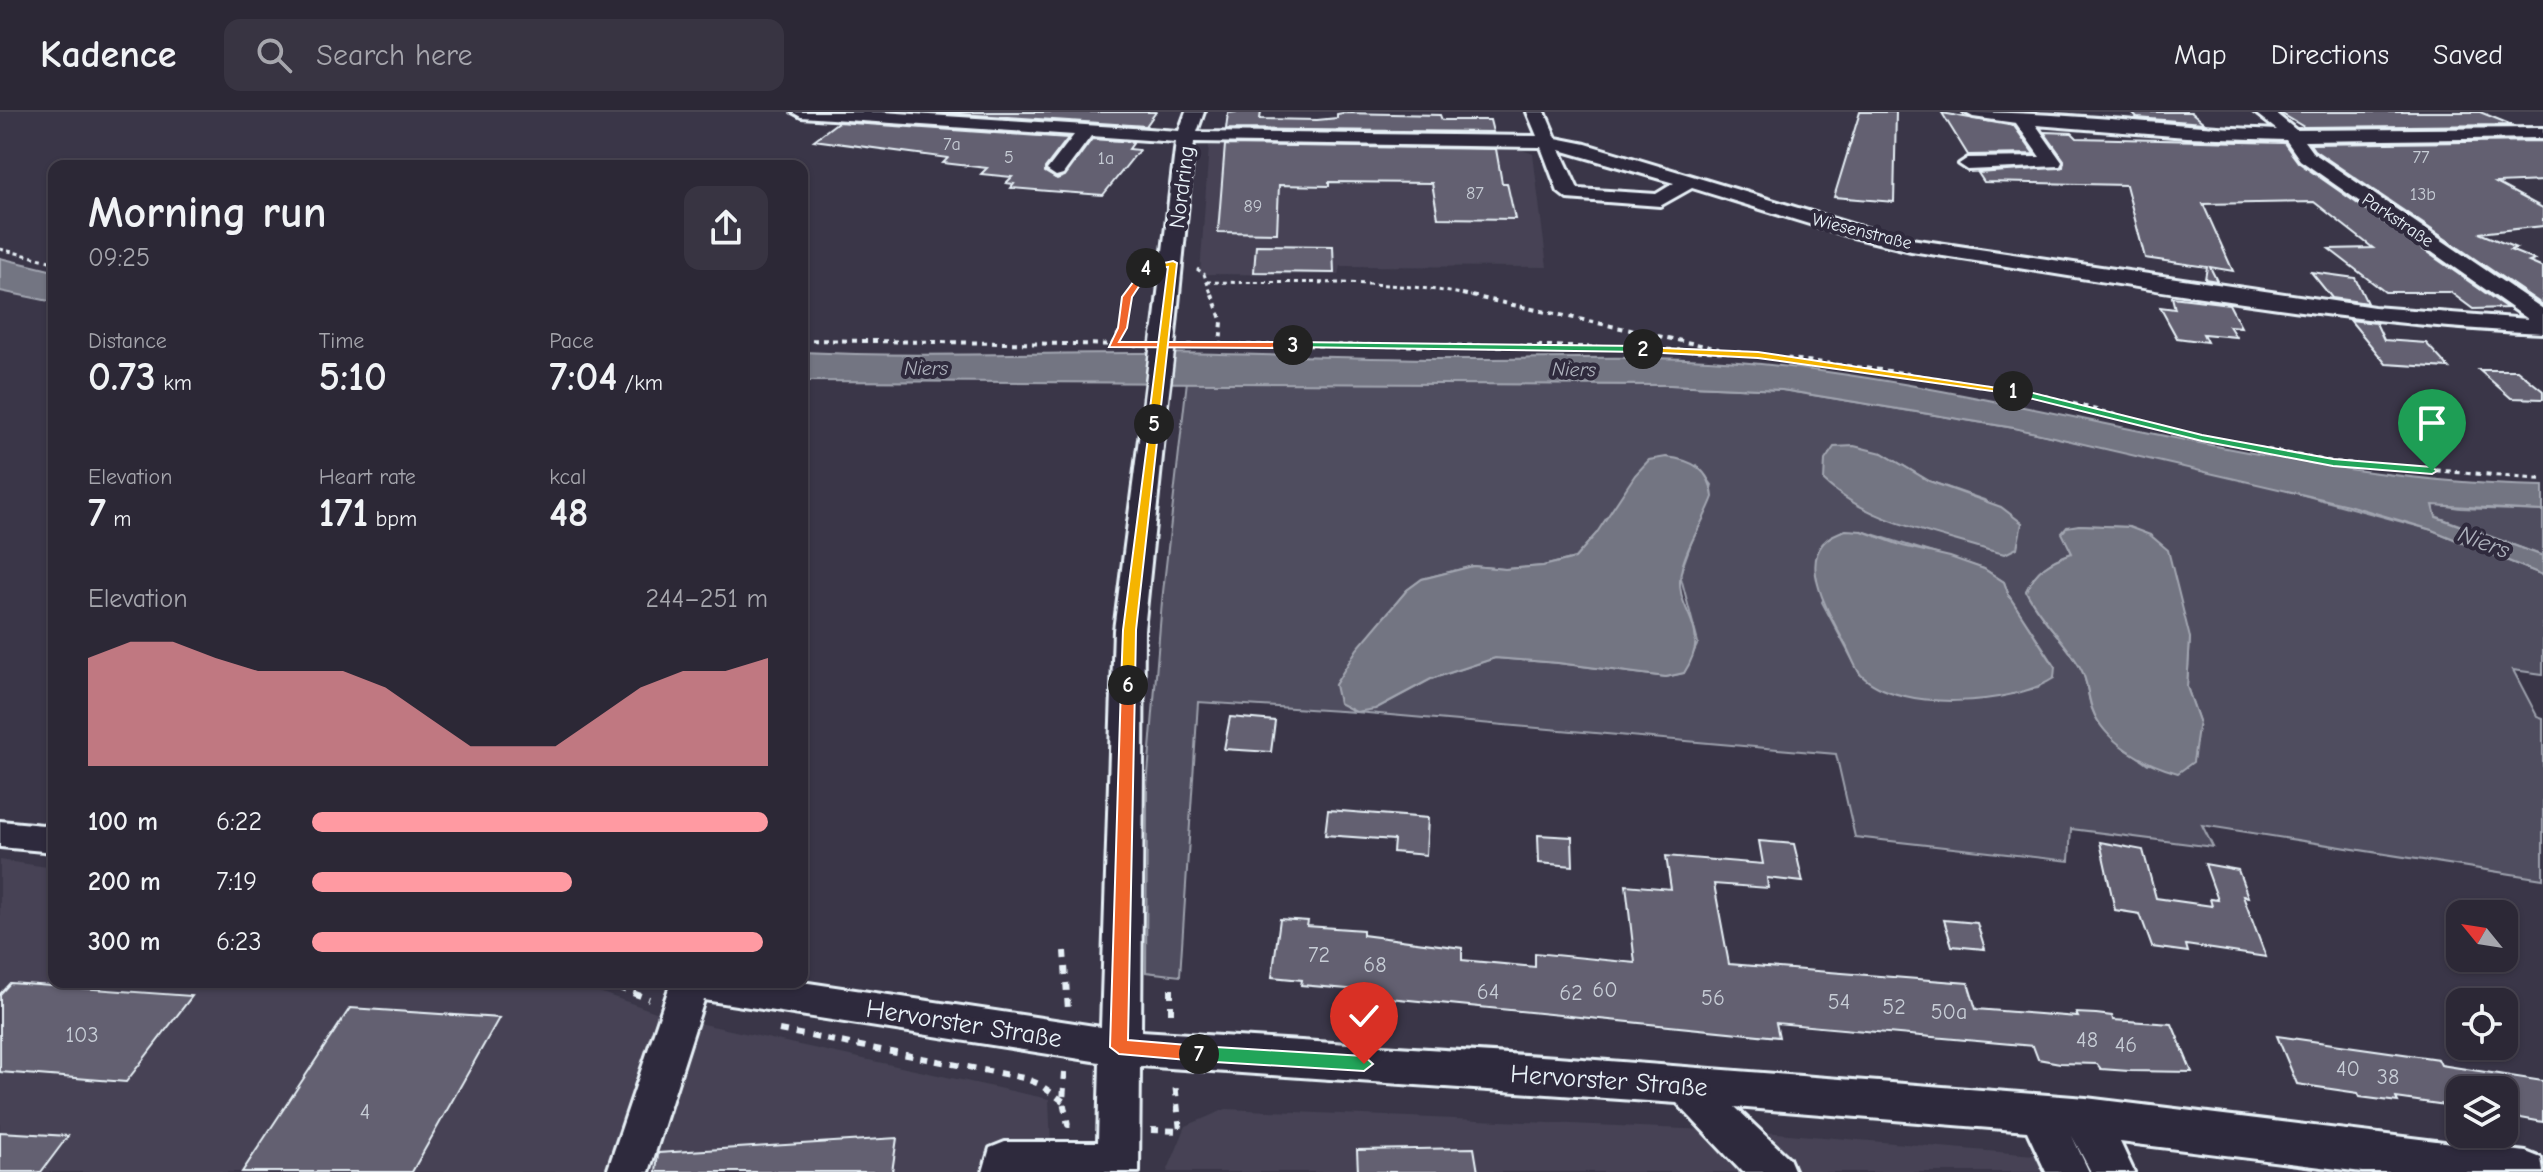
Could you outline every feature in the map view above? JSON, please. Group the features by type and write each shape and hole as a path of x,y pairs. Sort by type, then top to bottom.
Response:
{"street":[{"name":"Wiesenstraße","path":"801,112 1186,137 1379,132 1545,142 1580,148 1852,231 1932,248 2374,314 2466,323 2543,326"},
{"name":"Nordring","path":"1118,1167 1129,630 1155,408 1174,340 1173,263 1186,137 1195,112"},
{"path":"1536,112 1545,142 1553,152 1568,192 1574,195 1660,200 1690,181"},
{"path":"1973,112 2132,129 2293,135 2543,133"},
{"name":"Parkstraße","path":"2263,112 2293,135 2306,156 2543,319"},
{"path":"1968,164 2053,162 2022,118"},
{"path":"2431,118 2465,135"},
{"path":"1056,170 1086,131"},
{"path":"0,834 48,838"},
{"path":"628,1172 689,992"},
{"name":"Hervorster Straße","path":"689,992 1119,1047 1557,1075 2086,1117 2526,1172"},
{"path":"1688,1086 1742,1145 1774,1172"},
{"path":"2039,1113 2068,1172"},
{"path":"2086,1117 2113,1172"},
{"path":"1004,1172 1005,1162 1118,1167"}],"path":[{"path":"0,249 48,261"},
{"path":"1112,345 1122,328 1127,297 1146,267 1173,263"},
{"path":"1220,345 1222,322 1207,282 1438,289 1735,352 1896,372 2040,395 2202,438 2333,462 2543,479"},
{"path":"808,340 1140,345"},
{"path":"1174,340 1220,345 1549,346 1735,352"},
{"path":"655,988 689,992"},
{"path":"774,1029 1024,1078 1039,1084 1063,1101"}],"shaded area":[{"path":"1209,145 1517,148 1533,154 1547,267 1341,266 1339,275 1200,274"},
{"path":"1187,381 1670,385 1782,390 2014,428 2252,481 2432,530 2543,575 2543,674 2513,670 2537,716 2543,718 2543,879 2202,825 2213,847 2071,829 2069,861 1855,837 1836,754 1356,712 1198,702 1180,976 1146,972 1147,787 1162,601","holes":["1882,453 1929,481 1984,500 2022,523 2005,554 1874,513","1697,465 1712,485 1680,574 1698,643 1684,673 1666,677 1495,658 1431,679 1375,709 1335,685 1357,650 1407,590 1422,579 1473,566 1505,569 1543,566 1575,558 1596,534","2079,525 2129,527 2190,638 2187,687 2199,721 2148,764 2116,740 2096,718 2080,667 2026,591 2044,567 2072,553 2063,533","1862,531 1984,569 2004,582 2009,596 2055,666 2038,688 2019,691 1860,674 1822,602"]},
{"path":"2433,504 2543,511 2543,556 2435,516"},
{"path":"0,860 48,867 48,988 588,988 670,1017 1049,1099 1052,1172 0,1172"},
{"path":"1226,1109 1777,1133 2070,1158 2076,1172 1167,1172 1186,1126"}],"water":[{"path":"0,258 48,270 48,301 0,291"},
{"name":"Niers","path":"808,352 937,355 1163,353 1425,359 1649,358 1761,364 1957,394 2346,469 2444,480 2543,486 2543,511 2433,505 2436,517 2543,556 2543,575 2432,530 2348,505 2014,428 1782,390 1670,385 808,381"},
{"path":"1854,446 1882,453 1929,481 2001,507 2022,523 2017,548 2005,554 1923,531 1880,516 1841,495 1824,481 1825,460 1834,447"},
{"path":"1666,457 1692,464 1704,473 1713,497 1681,572 1682,598 1695,631 1692,657 1684,673 1666,677 1495,658 1431,679 1375,709 1356,712 1339,703 1335,685 1357,649 1407,590 1422,579 1473,566 1505,569 1543,566 1575,558 1596,534 1635,475 1649,460"},
{"path":"2067,527 2129,527 2150,535 2168,550 2190,638 2187,687 2199,721 2193,762 2178,773 2139,758 2106,732 2092,708 2080,667 2026,591 2044,567 2072,553 2062,533"},
{"path":"1846,530 1862,531 1903,546 1950,557 1984,569 2004,582 2009,596 2055,667 2054,678 2012,694 1956,701 1901,695 1879,687 1861,675 1829,613 1817,580 1815,564 1819,550 1829,538"}],"building":[{"path":"929,112 1156,112 1146,126"},
{"path":"1261,112 1260,119 1317,120 1337,118 1337,114 1343,113 1440,115 1442,120 1490,120 1493,132 1226,129 1228,113"},
{"path":"1860,112 1896,112 1894,202 1834,197"},
{"path":"2131,112 2191,112 2204,123 2137,118"},
{"path":"2279,112 2480,112 2512,125 2304,127"},
{"path":"1942,113 2014,126 2034,154 1968,155"},
{"path":"838,122 1068,138 1045,168 1045,172 1057,179 1065,176 1092,139 1134,142 1129,149 1139,150 1103,195 1011,188 1014,184 1006,183 1012,177 981,174 987,168 943,163 948,158 814,140"},
{"path":"2044,132 2072,133 2077,138 2284,143 2298,162 2507,308 2473,309 2450,292 2385,292 2329,249 2373,248 2314,202 2203,204 2233,271 2210,267 2217,281 2205,279 2207,267 2145,258 2126,185 1984,182 1978,173 2063,167 2064,160"},
{"path":"2543,141 2543,181 2496,183 2543,208 2543,226 2479,233 2516,248 2510,250 2535,260 2529,262 2543,268 2543,305 2314,150 2310,144"},
{"path":"1225,145 1496,149 1502,183 1507,183 1515,219 1438,218 1432,183 1329,182 1329,186 1279,185 1277,233 1218,232"},
{"path":"1256,245 1333,246 1334,273 1254,272"},
{"path":"2311,272 2355,278 2367,303 2332,298"},
{"path":"2172,297 2229,304 2241,327 2229,326 2236,337 2203,334 2207,342 2177,338 2160,307 2175,309"},
{"path":"2350,320 2376,323 2384,340 2426,343 2449,368 2386,364"},
{"path":"2479,370 2517,370 2543,391 2543,399 2511,398"},
{"path":"1230,717 1275,721 1271,752 1224,749"},
{"path":"1328,810 1428,818 1426,855 1393,852 1394,840 1325,835"},
{"path":"1538,835 1572,837 1573,866 1539,863"},
{"path":"1759,841 1794,844 1803,882 1767,878 1768,888 1714,884 1729,964 1968,983 1976,1009 2078,1017 2076,1013 2096,1014 2112,1016 2113,1020 2172,1024 2192,1072 2129,1071 2101,1069 2097,1064 2060,1063 2038,1059 2033,1046 1776,1023 1779,1037 1359,995 1359,990 1301,985 1302,980 1272,977 1280,919 1308,921 1307,926 1363,930 1363,935 1462,948 1462,960 1535,967 1535,953 1635,963 1626,885 1671,889 1666,856 1763,864"},
{"path":"2100,842 2143,850 2156,898 2212,906 2210,899 2218,900 2205,864 2238,870 2248,897 2243,896 2266,957 2186,945 2188,952 2152,947 2140,914 2115,910"},
{"path":"1944,920 1977,923 1985,949 1952,946"},
{"path":"10,983 192,996 126,1082 0,1072 0,994"},
{"path":"350,1008 499,1018 412,1172 242,1172"},
{"path":"2277,1036 2438,1059 2441,1065 2511,1076 2446,1076 2446,1105 2360,1097 2358,1093 2297,1084"},
{"path":"2518,1077 2543,1081 2543,1122 2518,1118"},
{"path":"0,1132 68,1136 41,1172 0,1172"},
{"path":"897,1138 892,1172 656,1172 658,1153"},
{"path":"1474,1148 1478,1172 1358,1172 1357,1150"}],"route":[{"path":"1364,1064 1119,1047 1129,630 1155,408 1164,335 1173,263 1146,267 1127,297 1122,328 1112,345 1125,345 1213,345 1220,345 1427,346 1549,346 1735,352 1896,372 2040,395 2202,438 2333,462 2432,471"}]}
